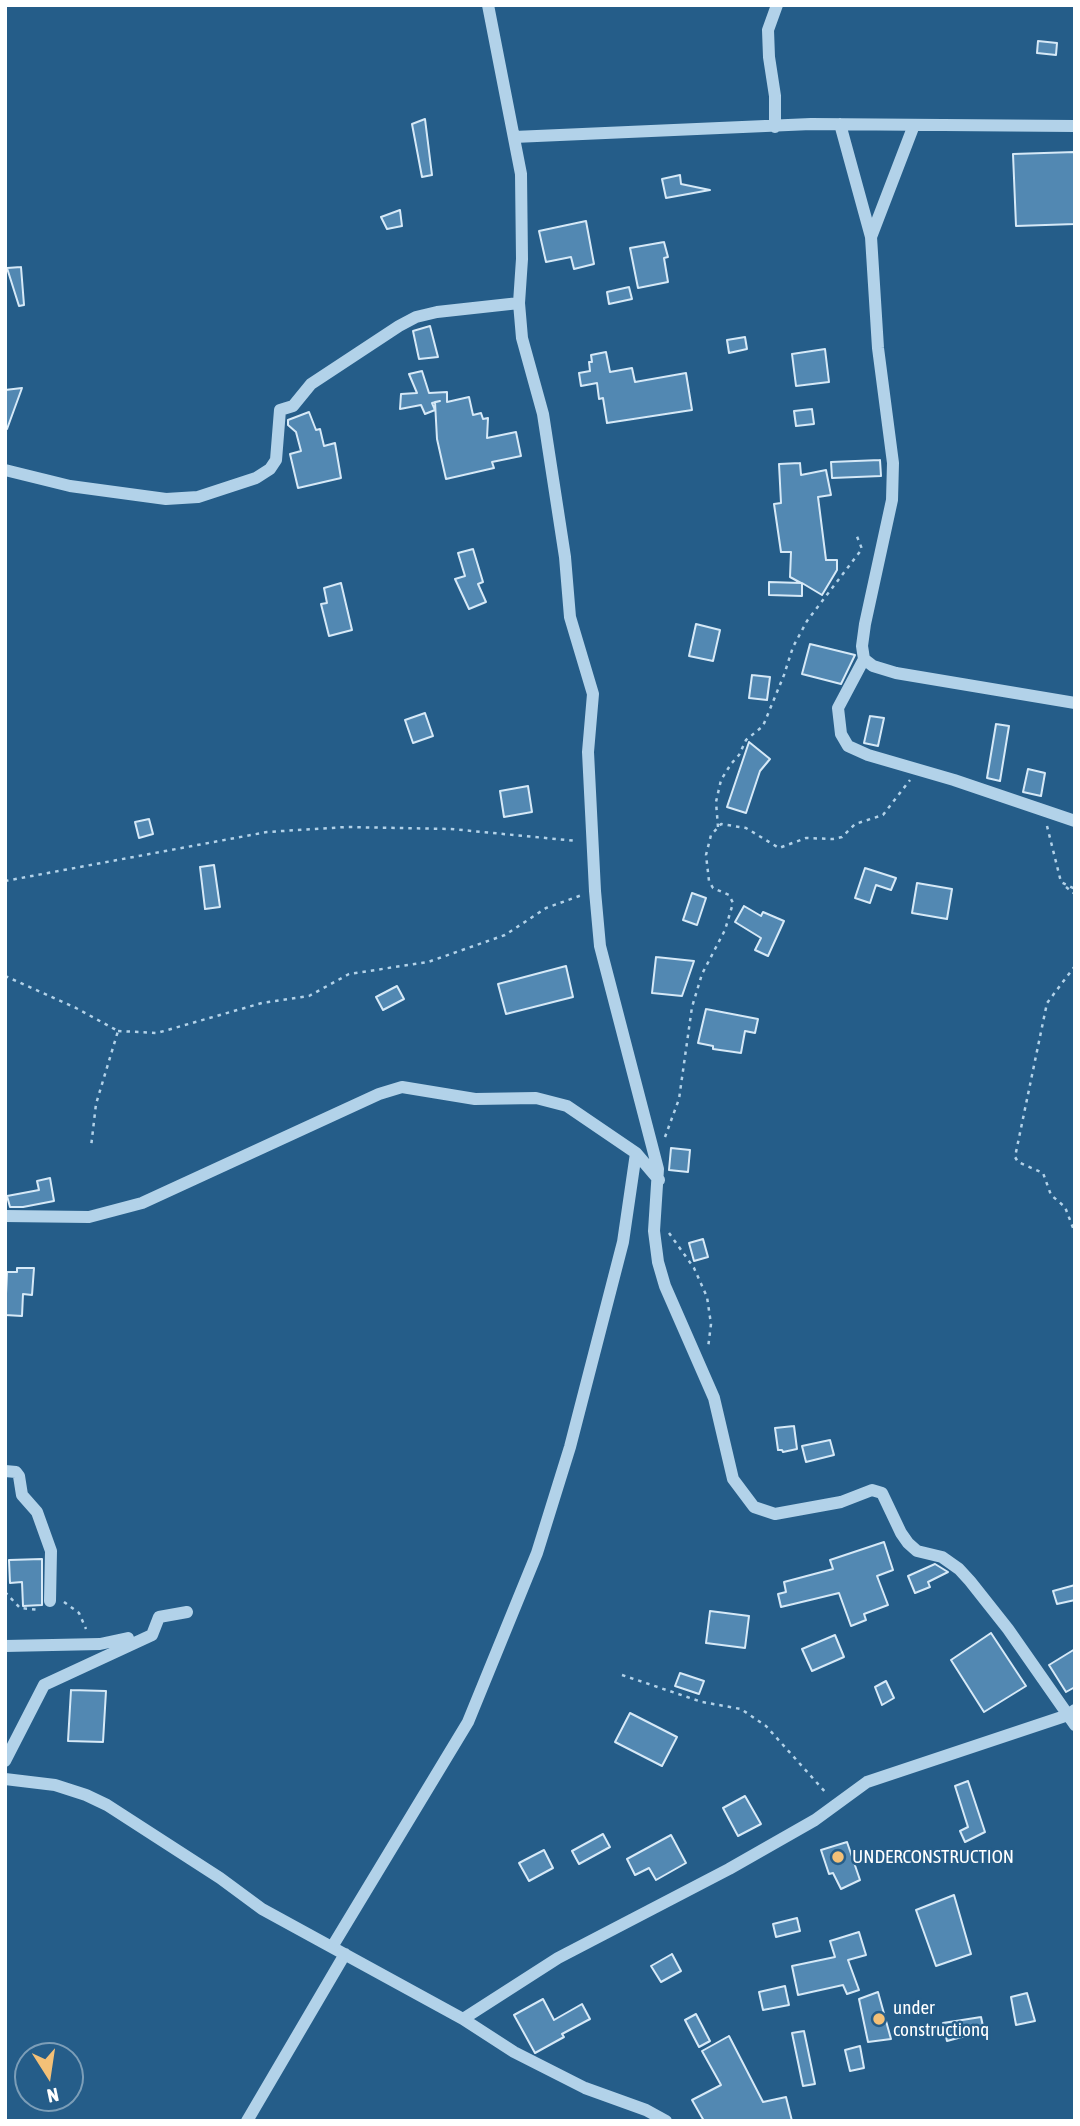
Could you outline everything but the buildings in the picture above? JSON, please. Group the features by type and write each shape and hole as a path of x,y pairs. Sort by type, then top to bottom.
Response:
{"street":[{"path":"463,2018 558,1958 729,1869 815,1820 875,1778 1072,1717 1008,1629 959,1569 942,1558 917,1551 908,1543 882,1493 872,1490 841,1502 775,1514 754,1507 733,1479 714,1398 661,1275 654,1231 659,1181 656,1160 600,946 588,752 593,694 570,617 565,557 543,414 522,338 519,303 523,259 521,174 488,5"},
{"path":"775,127 775,96 768,30 777,5"},
{"path":"514,137 840,124 1075,126"},
{"path":"840,124 871,237 878,348 893,463 892,500 865,624 862,646 864,659 838,708 841,734 848,746 867,755 954,780 1075,821"},
{"path":"871,237 914,125"},
{"path":"5,470 70,486 166,499 198,497 256,478 271,469 276,460 280,410 293,407 311,384 399,326 416,317 437,312 519,303"},
{"path":"864,659 873,666 896,673 1075,703"},
{"path":"5,1216 89,1217 142,1203 379,1094 402,1087 475,1099 536,1098 567,1106 636,1153 659,1181"},
{"path":"332,1947 468,1722 537,1553 570,1447 623,1242 636,1153"},
{"path":"5,1471 16,1472 19,1476 22,1495 37,1512 51,1551 50,1601"},
{"path":"5,1762 44,1685 152,1635 159,1617 187,1612"},
{"path":"5,1646 100,1644 128,1638"},
{"path":"5,1779 55,1785 107,1805 220,1878 262,1909 463,2018 545,2069 585,2088 646,2110 666,2121"},
{"path":"247,2121 345,1954"}],"path":[{"path":"718,827 716,802 721,780 746,740 763,726 793,647 807,621 862,549 856,534"},
{"path":"656,1160 679,1099 689,1024 698,985 725,930 733,903 729,895 713,888 706,870 708,844 718,827 721,824 746,828 779,848 806,838 826,840 842,837 855,824 883,815 912,777 909,766"},
{"path":"1043,811 1059,879 1075,894"},
{"path":"5,881 267,831 346,827 451,829 593,843"},
{"path":"1063,885 1075,889"},
{"path":"5,976 76,1008 118,1031 157,1033 262,1003 309,996 349,974 428,962 505,935 546,908 595,891"},
{"path":"1075,966 1046,1003 1015,1157 1018,1162 1043,1173 1051,1195 1065,1207 1075,1233"},
{"path":"91,1147 96,1104 118,1031"},
{"path":"656,1212 694,1268 707,1297 711,1324 704,1372"},
{"path":"622,1675 702,1702 741,1709 766,1726 836,1804"}],"place":[{"name":"UNDERCONSTRUCTION","path":"838,1857"},
{"name":"under constructionq","path":"879,2019"}]}
